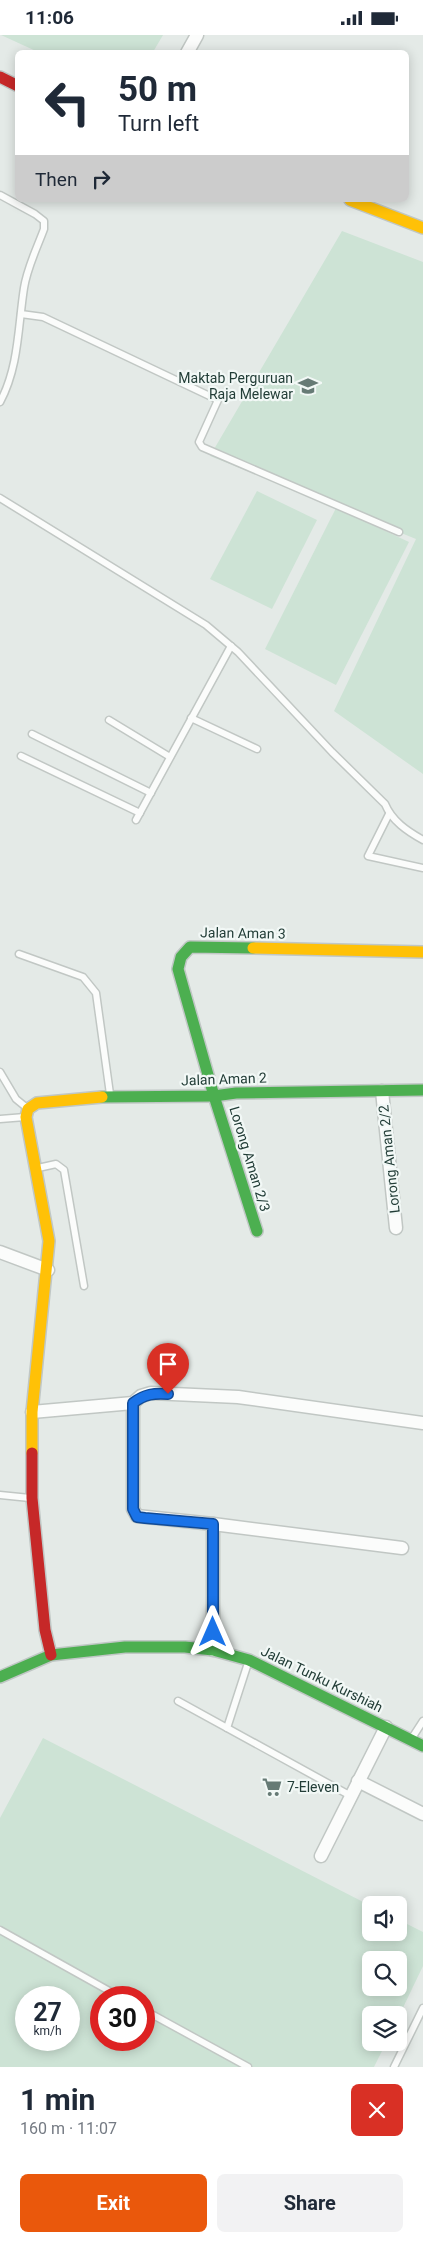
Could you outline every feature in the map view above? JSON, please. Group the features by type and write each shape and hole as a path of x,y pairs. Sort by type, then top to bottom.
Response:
{"street":[{"path":"189,50 197,35"},
{"path":"0,77 15,84"},
{"path":"355,202 423,228"},
{"name":"Jalan Aman 3","path":"214,1096 178,969 181,957 190,947 423,952"},
{"name":"Jalan Aman 2","path":"27,1113 37,1103 110,1095 214,1096 236,1093 423,1090"},
{"name":"Lorong Aman 2/2","path":"382,1091 396,1228"},
{"name":"Lorong Aman 2/3","path":"214,1096 257,1231"},
{"path":"27,1113 49,1241 48,1270 32,1412 32,1498 45,1630 50,1655"},
{"path":"0,1252 48,1270"},
{"path":"32,1412 133,1403 141,1396 151,1393 238,1397 423,1423"},
{"path":"133,1403 133,1509 137,1517 213,1524 402,1548"},
{"path":"213,1524 213,1650"},
{"name":"Jalan Tunku Kurshiah","path":"0,1677 50,1655 125,1647 185,1647 213,1650 249,1660 423,1746"},
{"path":"321,1856 386,1727"},
{"path":"358,1781 423,1814"}],"lane":[{"path":"0,195 44,221 44,229 24,286 12,368 6,390 0,401"},
{"path":"21,314 43,317 218,400 202,433 199,442 202,447 399,532"},
{"path":"0,498 206,625 231,646 384,805 389,814 406,831 423,840"},
{"path":"136,820 231,646"},
{"path":"191,718 257,749"},
{"path":"109,720 170,757"},
{"path":"32,734 150,793"},
{"path":"21,756 140,813"},
{"path":"389,814 368,856 423,868"},
{"path":"18,954 83,977 96,993 110,1095"},
{"path":"0,1072 27,1113 0,1119"},
{"path":"35,1168 56,1165 64,1170 84,1286"},
{"path":"0,1495 32,1498"},
{"path":"228,1728 249,1660"},
{"path":"178,1701 351,1796"},
{"path":"412,1739 423,1721"},
{"path":"0,1929 101,1986"},
{"path":"394,2067 423,2009"},
{"path":"155,2016 248,2067"}],"green space":[{"path":"1,35 163,35 154,50 34,50"},
{"path":"342,231 423,262 423,774 334,711 416,539 210,456"},
{"path":"257,491 317,520 272,609 210,579"},
{"path":"336,508 409,542 336,685 265,649"},
{"path":"43,1738 362,1901 362,1941 407,1941 407,1924 423,1932 423,1966 404,2006 362,2006 362,2051 382,2051 374,2067 0,2067 0,1818"}],"traffic: fast":[{"path":"253,948 190,947 181,957 178,969 214,1096 257,1231"},
{"path":"102,1097 423,1090"},
{"path":"0,1677 51,1655 125,1647 185,1647 213,1650 249,1660 423,1746"}],"traffic: slow":[{"path":"355,202 423,228"},
{"path":"253,948 423,952"},
{"path":"32,1453 32,1412 49,1241 26,1117 28,1109 37,1103 102,1097"}],"traffic: jam":[{"path":"0,77 15,84"},
{"path":"32,1453 32,1498 45,1630 51,1655"}],"place":[{"name":"Maktab Perguruan Raja Melewar","path":"308,386"},
{"name":"7-Eleven","path":"272,1787"}],"route":[{"path":"168,1394 151,1393 141,1396 133,1403 133,1509 137,1517 213,1524 213,1632"}]}
